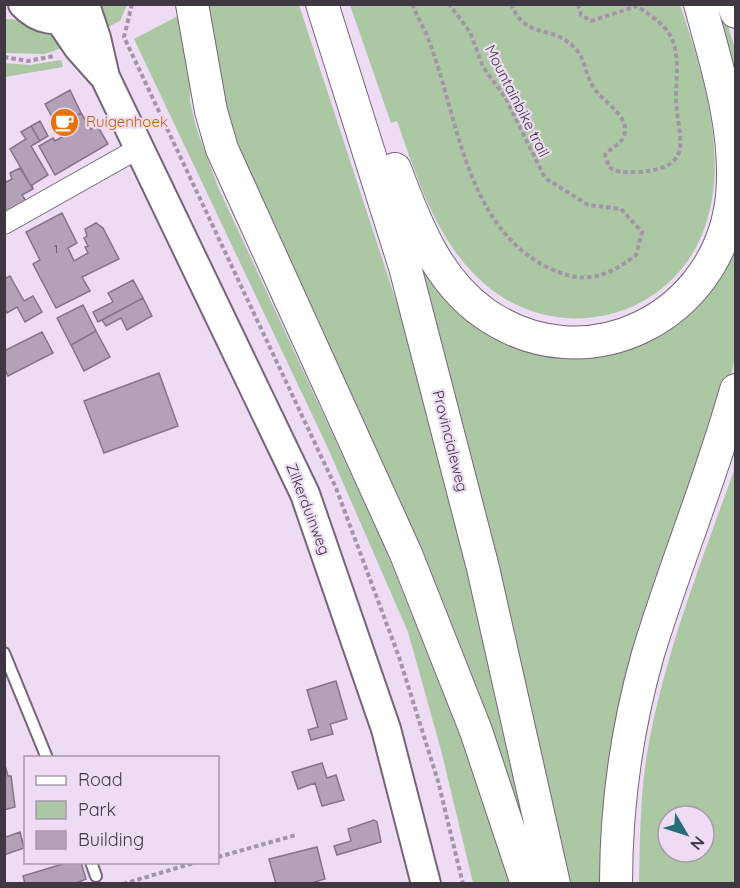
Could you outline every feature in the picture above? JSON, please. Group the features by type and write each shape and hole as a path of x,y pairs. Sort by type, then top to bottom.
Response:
{"main road":[{"path":"192,4 211,111 222,149 406,554 476,731 527,884"},
{"name":"Provincialeweg","path":"322,4 408,278 485,579 554,884"},
{"path":"339,59 380,128 409,207 427,245 447,277 468,300 503,325 542,338 573,342 602,340 648,327 680,303 698,284 714,258 724,230 732,198 730,136 724,96 699,4"},
{"path":"733,4 735,12"},
{"path":"616,884 618,813 628,742 648,656 735,390"}],"street":[{"path":"4,10 24,5 43,18 59,20 73,15 85,5 105,77"},
{"path":"59,20 78,47 105,77"},
{"name":"Zilkerduinweg","path":"105,77 305,494 386,729 426,884"},
{"path":"4,224 132,152 141,153"}],"lane":[{"path":"4,653 46,756"},
{"path":"92,864 96,876"}],"path":[{"path":"132,4 125,25 124,37 172,137"},
{"name":"Mountainbike trail","path":"411,4 429,41 463,155 491,216 528,258 566,276 594,278 617,270 636,255 642,231 621,209 588,205 545,178 505,97 483,67 470,33 449,4"},
{"path":"511,4 521,23 535,31 551,32 573,46 592,86 622,120 625,135 621,142 605,155 609,167 618,172 659,170 669,164 678,153 682,141 676,100 677,55 672,39 653,17 637,6 591,21 581,15 579,4"},
{"path":"219,857 296,835"},
{"path":"123,884 190,864"}],"green space":[{"path":"100,5 127,5 120,21 102,30"},
{"path":"203,5 299,5 400,313 455,521 540,883 240,174"},
{"path":"350,5 680,5 704,82 715,164 708,217 693,253 671,281 642,301 610,314 576,318 541,314 507,300 477,277 449,243 428,204 397,121 391,123"},
{"path":"724,14 736,51 735,124 711,20"},
{"path":"178,16 189,56 190,101 196,127 218,187 383,543 471,762 514,883 473,883 441,750 408,632 327,446 134,39"},
{"path":"5,19 23,21 39,27 55,35 69,46 44,54 5,53"},
{"path":"61,60 63,67 5,77 5,63 30,65"},
{"path":"735,205 735,357 722,416 668,568 612,883 569,883 495,552 403,210 489,322 648,332"},
{"path":"735,468 735,883 639,883 646,760 672,649"}],"building":[{"path":"70,90 81,113 57,126 45,104"},
{"path":"81,113 91,129 97,125 108,144 55,175 39,146 53,138 55,141 62,137 56,127"},
{"path":"40,121 48,136 40,141 31,126"},
{"path":"31,126 40,141 31,146 48,175 32,185 33,189 10,149 26,139 21,132"},
{"path":"20,168 33,189 22,195 26,201 4,214 4,183 12,179 10,173"},
{"path":"62,213 77,243 68,248 74,261 88,253 85,247 88,246 84,238 87,236 85,229 96,223 103,228 119,259 82,277 90,291 56,308 33,264 40,260 26,232"},
{"path":"10,276 24,301 33,296 42,312 25,322 17,307 7,313 4,308 4,279"},
{"path":"133,280 143,298 98,322 93,312 113,302 108,293"},
{"path":"143,298 152,316 127,330 121,318 106,326 102,320"},
{"path":"83,305 96,331 71,345 57,318"},
{"path":"96,331 110,357 84,371 71,345"},
{"path":"42,332 53,353 8,376 4,368 4,351"},
{"path":"159,373 178,426 104,453 84,401"},
{"path":"336,681 347,719 330,724 333,734 311,740 308,730 318,727 307,690"},
{"path":"4,762 8,776 11,776 15,807 4,810"},
{"path":"322,763 327,778 336,775 344,800 322,806 315,783 298,789 292,772"},
{"path":"374,820 377,822 381,842 337,855 334,846 351,841 348,829"},
{"path":"4,832 6,837 20,832 24,848 4,855"},
{"path":"317,847 325,879 308,884 276,884 269,859"},
{"path":"62,864 82,864 86,879 74,884 25,884 23,876"}],"place":[{"name":"Ruigenhoek","path":"65,122"}]}
